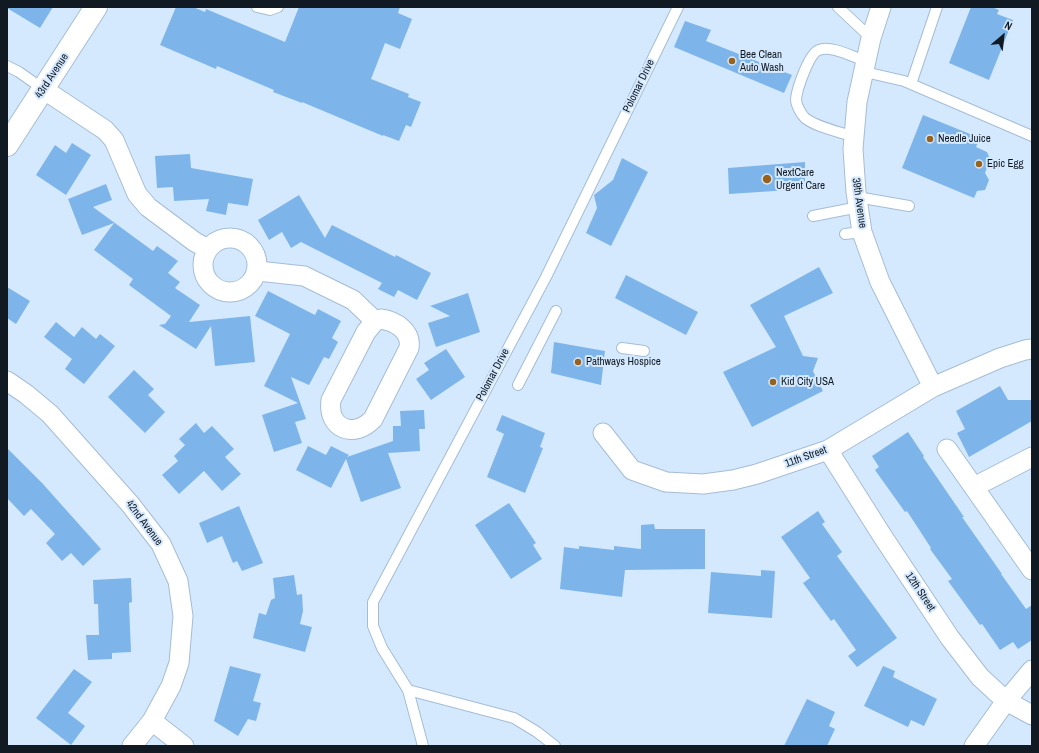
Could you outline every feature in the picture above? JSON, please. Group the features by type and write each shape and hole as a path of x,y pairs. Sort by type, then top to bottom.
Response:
{"street":[{"name":"43rd Avenue","path":"7,145 96,7"},
{"name":"39th Avenue","path":"882,7 871,38 858,102 853,149 858,202 853,233 880,282 933,387"},
{"path":"43,89 105,130 114,140 137,194 141,199 148,207 195,242 208,249"},
{"path":"232,238 241,240 249,245 255,252 258,261 258,271 249,286 241,291 232,293 215,289 204,275 202,266 208,249 214,243 223,239 232,238"},
{"path":"258,271 304,276 353,300 374,320"},
{"path":"374,320 389,320 403,328 409,337 409,348 373,419 367,426 357,430 348,429 340,426 334,421 330,408 331,400 366,332 374,320"},
{"name":"11th Street","path":"603,433 632,470 666,482 703,484 733,480 757,474 828,450 933,387 1000,358 1032,349"},
{"name":"42nd Avenue","path":"7,382 26,394 50,414 130,504 161,544 178,581 183,616 179,663 171,686 152,721 132,746"},
{"path":"947,449 1032,570"},
{"name":"12th Street","path":"828,450 950,638 980,677 1006,701 1032,715"},
{"path":"974,487 1032,457"},
{"path":"974,746 1006,701 1032,670"},
{"path":"152,721 184,746"}],"lane":[{"path":"258,7 270,10 278,7"},
{"name":"Polomar Drive","path":"423,746 408,690 382,648 373,626 373,602 546,277 678,7"},
{"path":"838,7 871,38"},
{"path":"911,84 937,7"},
{"path":"854,137 816,124 805,118 799,109 796,100 800,85 811,57 818,50 829,48 865,67 911,84 1032,136"},
{"path":"7,66 20,72 43,89"},
{"path":"813,216 858,202 909,206"},
{"path":"518,385 556,311"},
{"path":"622,348 644,351"},
{"path":"408,690 514,718 537,732 555,746"}],"building":[{"path":"7,7 53,7 40,28"},
{"path":"176,7 193,7 205,12 206,9 285,42 299,7 400,7 398,13 412,19 400,49 385,43 371,79 409,94 408,97 421,102 411,127 406,125 399,141 383,136 302,102 273,92 274,90 217,66 216,69 160,45"},
{"path":"971,7 992,7 999,10 997,14 1013,20 989,80 949,63"},
{"name":"Bee Clean Auto Wash","path":"685,21 711,30 706,41 792,75 784,93 674,47"},
{"path":"923,115 980,138 976,147 987,152 990,159 985,173 989,180 985,190 977,191 974,198 902,168"},
{"path":"72,143 91,155 66,195 36,175 55,145 66,153"},
{"path":"190,154 191,168 253,179 248,206 228,203 226,215 206,211 209,199 174,201 173,187 157,188 155,156"},
{"path":"622,158 648,172 611,246 586,233 597,208 594,195 613,180"},
{"name":"NextCare Urgent Care","path":"805,162 805,189 729,194 728,168"},
{"path":"106,184 112,200 93,207 153,251 157,246 178,261 168,273 180,282 175,288 200,305 189,322 250,316 255,362 215,366 211,326 196,349 159,325 165,324 171,316 129,285 133,279 94,250 114,223 82,235 68,199"},
{"path":"299,195 325,238 332,225 395,257 396,255 431,273 417,300 398,290 394,297 378,289 382,283 301,242 291,248 282,232 269,240 258,220"},
{"name":"Kid City USA","path":"819,267 833,293 784,316 803,356 818,358 813,371 823,391 752,427 723,372 776,347 750,305"},
{"path":"626,275 698,312 686,335 615,298"},
{"path":"7,287 30,301 16,324 7,318"},
{"path":"268,291 315,315 318,309 341,321 332,338 338,342 329,359 324,357 309,385 291,377 306,419 295,422 302,443 274,452 262,415 298,403 264,386 290,334 255,316"},
{"path":"468,293 480,332 436,347 428,323 450,316 430,306"},
{"path":"56,322 74,337 82,327 96,339 100,334 115,346 84,384 65,369 72,359 44,337"},
{"name":"Pathways Hospice","path":"554,342 605,351 601,385 551,373"},
{"path":"446,349 465,377 431,400 416,379 429,370 424,363"},
{"path":"134,370 154,389 148,395 165,412 145,433 108,397"},
{"path":"1000,386 1008,400 1032,400 1032,421 969,457 957,433 965,429 956,411"},
{"path":"424,410 425,429 419,429 420,451 388,453 401,488 361,502 346,459 331,488 296,470 308,446 326,455 331,446 349,455 347,457 393,441 393,426 401,426 400,411"},
{"path":"502,415 545,433 540,447 543,448 525,493 487,477 504,434 496,430"},
{"path":"196,423 204,433 212,426 234,449 225,457 241,474 222,491 204,471 179,494 162,475 178,461 174,456 185,445 179,439"},
{"path":"908,432 924,456 923,457 964,517 962,517 1026,609 1032,605 1032,640 1018,649 1013,642 1000,650 982,624 980,625 948,581 952,579 930,549 931,548 907,511 905,512 875,470 879,467 872,456"},
{"path":"7,448 43,484 101,549 83,566 71,553 62,561 46,543 55,534 31,509 24,516 7,498"},
{"path":"509,503 536,543 533,545 542,559 511,579 475,525"},
{"path":"239,506 263,563 242,571 237,561 233,563 222,536 207,543 199,523"},
{"path":"818,511 825,522 822,524 842,552 837,556 897,638 857,667 848,656 856,650 834,619 831,621 803,583 810,578 781,537"},
{"path":"654,524 655,529 705,529 705,569 625,570 622,597 560,589 564,547 579,549 579,546 614,550 614,546 641,549 641,525"},
{"path":"761,570 775,571 772,618 708,613 711,572 761,576"},
{"path":"294,575 297,595 302,594 303,611 300,624 312,627 305,652 253,638 259,613 266,615 271,600 275,598 273,578"},
{"path":"131,578 132,602 129,603 131,652 112,653 112,659 88,660 86,635 99,635 98,604 94,604 93,580"},
{"path":"230,666 261,674 253,701 261,703 256,721 248,719 238,736 214,721"},
{"path":"883,666 895,671 893,677 937,699 924,726 911,720 908,727 864,706"},
{"path":"74,669 92,682 68,713 85,726 71,745 36,718"},
{"path":"807,699 835,712 829,726 835,729 827,746 784,746"}],"place":[{"name":"Bee Clean Auto Wash","path":"732,61"},
{"name":"Needle Juice","path":"930,139"},
{"name":"Epic Egg","path":"979,164"},
{"name":"NextCare Urgent Care","path":"767,179"},
{"name":"Pathways Hospice","path":"578,362"},
{"name":"Kid City USA","path":"773,382"}]}
